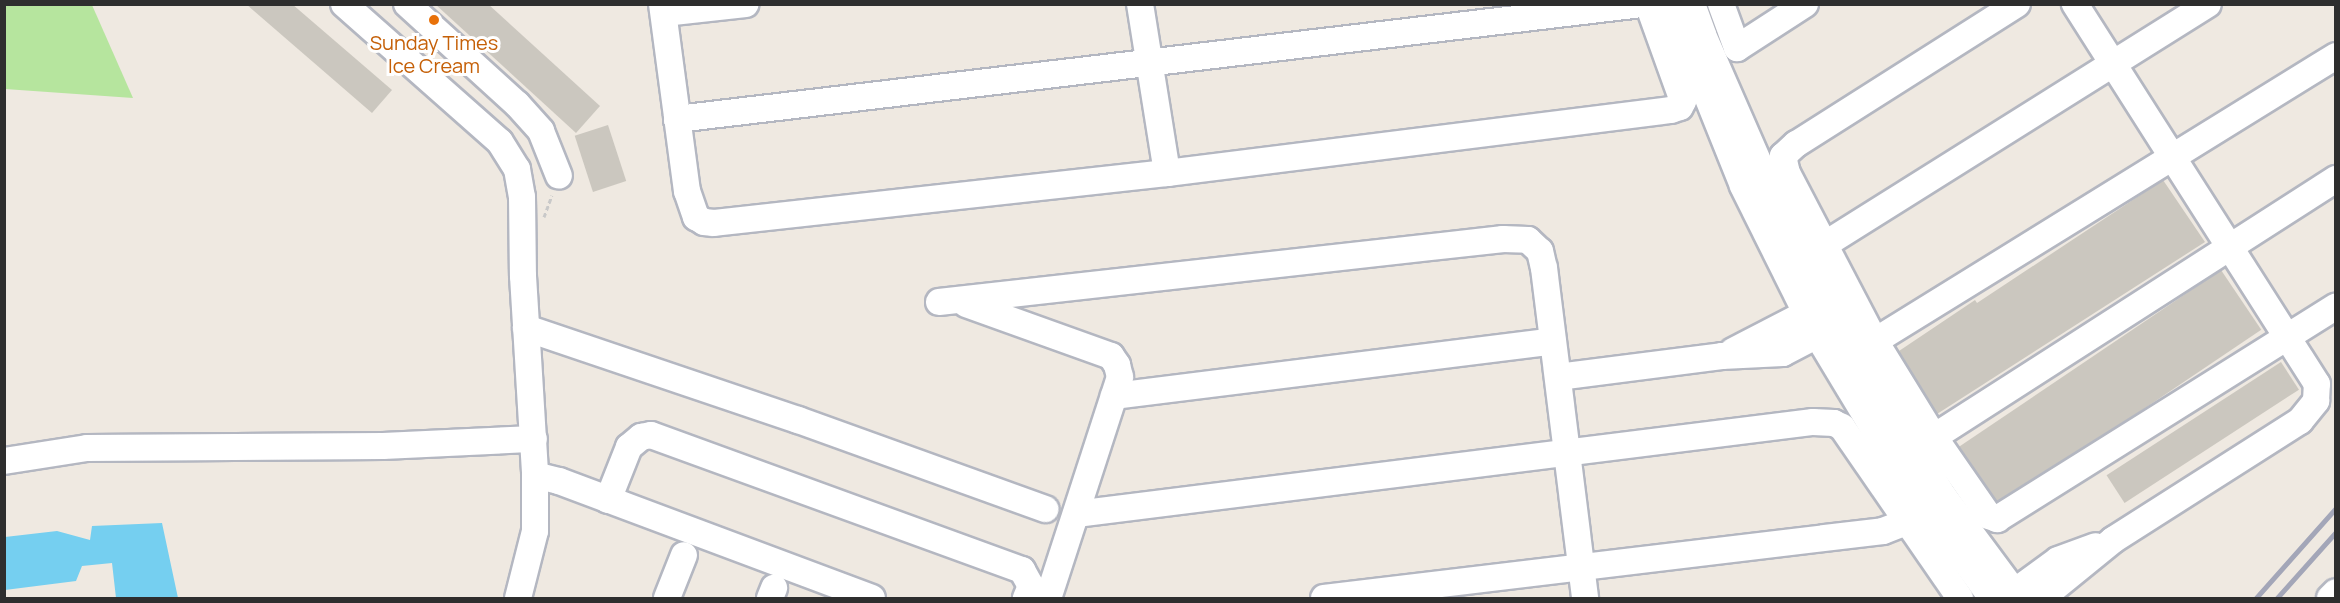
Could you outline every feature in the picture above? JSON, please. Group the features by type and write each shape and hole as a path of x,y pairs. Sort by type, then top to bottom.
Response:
{"street":[{"path":"407,4 496,85 541,131 559,176"},
{"path":"746,4 663,9 689,201 696,217 704,222 1167,173 1680,107 1683,101 1648,4"},
{"path":"1140,4 1167,173"},
{"path":"677,119 1641,4"},
{"path":"1670,4 1722,108 1770,188 1822,319 1894,418 2008,597 2058,560 2113,540"},
{"path":"1692,4 1722,108"},
{"path":"1721,4 1737,48 1805,4"},
{"path":"2017,4 1787,150 1783,163 1875,341 1934,437 1989,516 1997,519 2336,306"},
{"path":"2042,598 2113,540 2300,420 2316,401 2317,384 2075,4"},
{"path":"1824,245 2208,4"},
{"path":"352,7 421,72 501,142 517,169 522,198 526,328 534,458 535,531 518,598"},
{"path":"421,72 449,43"},
{"path":"1875,341 2336,56"},
{"path":"471,116 496,85"},
{"path":"512,160 546,143"},
{"path":"1934,437 2336,179"},
{"path":"1048,598 1120,377 1117,365 1111,357 949,302 1503,239 1528,240 1540,251 1554,341 1585,598"},
{"path":"1558,377 1722,356 1783,353 1822,319"},
{"path":"526,328 798,420 1045,509"},
{"path":"1114,396 1554,341"},
{"path":"1076,514 1813,422 1834,423 1842,427 1960,598"},
{"path":"611,493 629,447 641,437 651,435 1022,570 1031,586 1026,598"},
{"path":"4,461 87,448 383,446 534,458 611,493 872,598"},
{"path":"1324,598 1883,531 1907,522"},
{"path":"667,598 684,555"},
{"path":"2330,598 2336,592"}],"green space":[{"path":"4,5 92,5 133,98 5,89"}],"water":[{"path":"162,523 178,598 116,598 112,563 82,566 76,581 5,590 5,537 57,531 90,540 92,526"}],"building":[{"path":"246,4 292,4 392,90 372,113"},
{"path":"435,4 488,4 600,106 576,133"},
{"path":"608,125 626,181 593,192 575,136"},
{"path":"2163,180 2205,242 1937,414 1899,351 1975,300 1977,303"},
{"path":"2221,270 2261,330 1999,506 1959,447"},
{"path":"2281,362 2299,390 2125,503 2107,475"}],"railway":[{"path":"2256,598 2336,508"},
{"path":"2277,598 2336,532"}],"place":[{"name":"Sunday Times Ice Cream","path":"434,20"}]}
